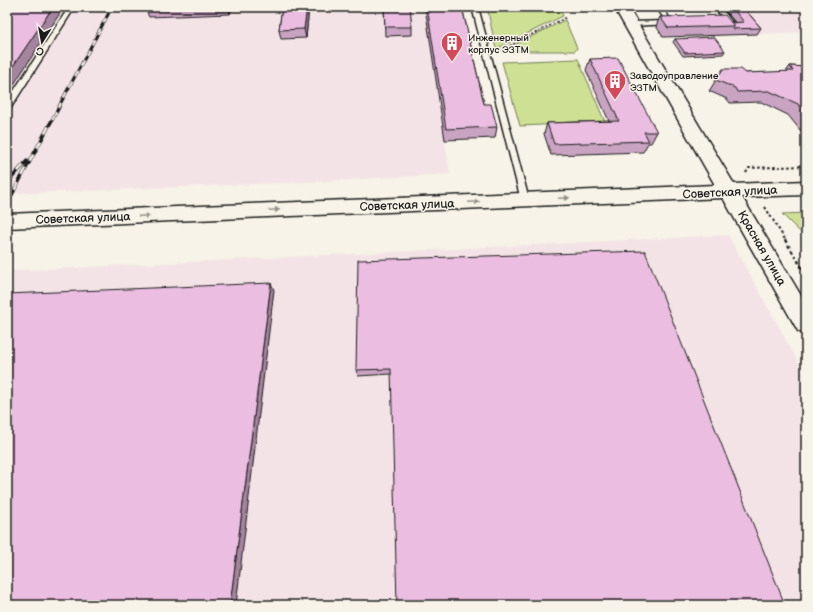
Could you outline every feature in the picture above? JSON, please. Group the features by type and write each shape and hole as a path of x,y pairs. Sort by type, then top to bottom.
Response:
{"main road":[{"name":"Красная улица","path":"621,7 806,324"},
{"name":"Советская улица","path":"7,221 806,188"}],"lane":[{"path":"7,107 72,7"},
{"path":"475,7 525,200"},
{"path":"659,7 670,23"},
{"path":"717,7 733,26"},
{"path":"721,21 728,20"},
{"path":"631,24 677,22"}],"path":[{"path":"488,56 567,17"},
{"path":"746,173 749,168 806,166"},
{"path":"764,206 806,274"}],"shaded area":[{"path":"7,7 425,7 450,174 329,181 7,194"},
{"path":"734,7 806,7 806,32 757,34"},
{"path":"728,235 806,376 806,605 7,605 7,271"}],"green space":[{"path":"487,7 559,7 563,16 496,49"},
{"path":"565,20 577,48 575,51 502,51"},
{"path":"578,59 605,122 520,126 502,62"},
{"path":"806,213 806,238 782,214"}],"building":[{"path":"7,7 53,7 7,75"},
{"path":"145,7 173,7 145,8"},
{"path":"282,7 307,7 304,29 279,30"},
{"path":"384,7 410,7 412,27 385,27"},
{"name":"Инженерный корпус ЭЗТМ","path":"427,7 462,7 484,104 491,104 497,127 446,129"},
{"path":"731,7 743,7 761,28 732,29 734,26 731,23 744,22"},
{"path":"725,15 734,26 668,28 660,17"},
{"path":"714,37 725,51 685,53 675,39"},
{"path":"618,58 657,132 644,132 649,141 554,144 547,123 619,121 590,59"},
{"path":"790,66 806,67 806,114 798,104 769,91 737,92 735,88 716,80 723,69 741,69 746,73 793,71"},
{"path":"645,251 785,605 397,605 391,369 356,370 358,260"},
{"path":"271,283 230,605 7,605 7,294"}],"railway":[{"path":"58,108 112,7"},
{"path":"7,204 59,107"},
{"path":"7,183 27,161"}],"place":[{"name":"Инженерный корпус ЭЗТМ","path":"452,62"},
{"name":"Заводоуправление ЭЗТМ","path":"615,100"}]}
